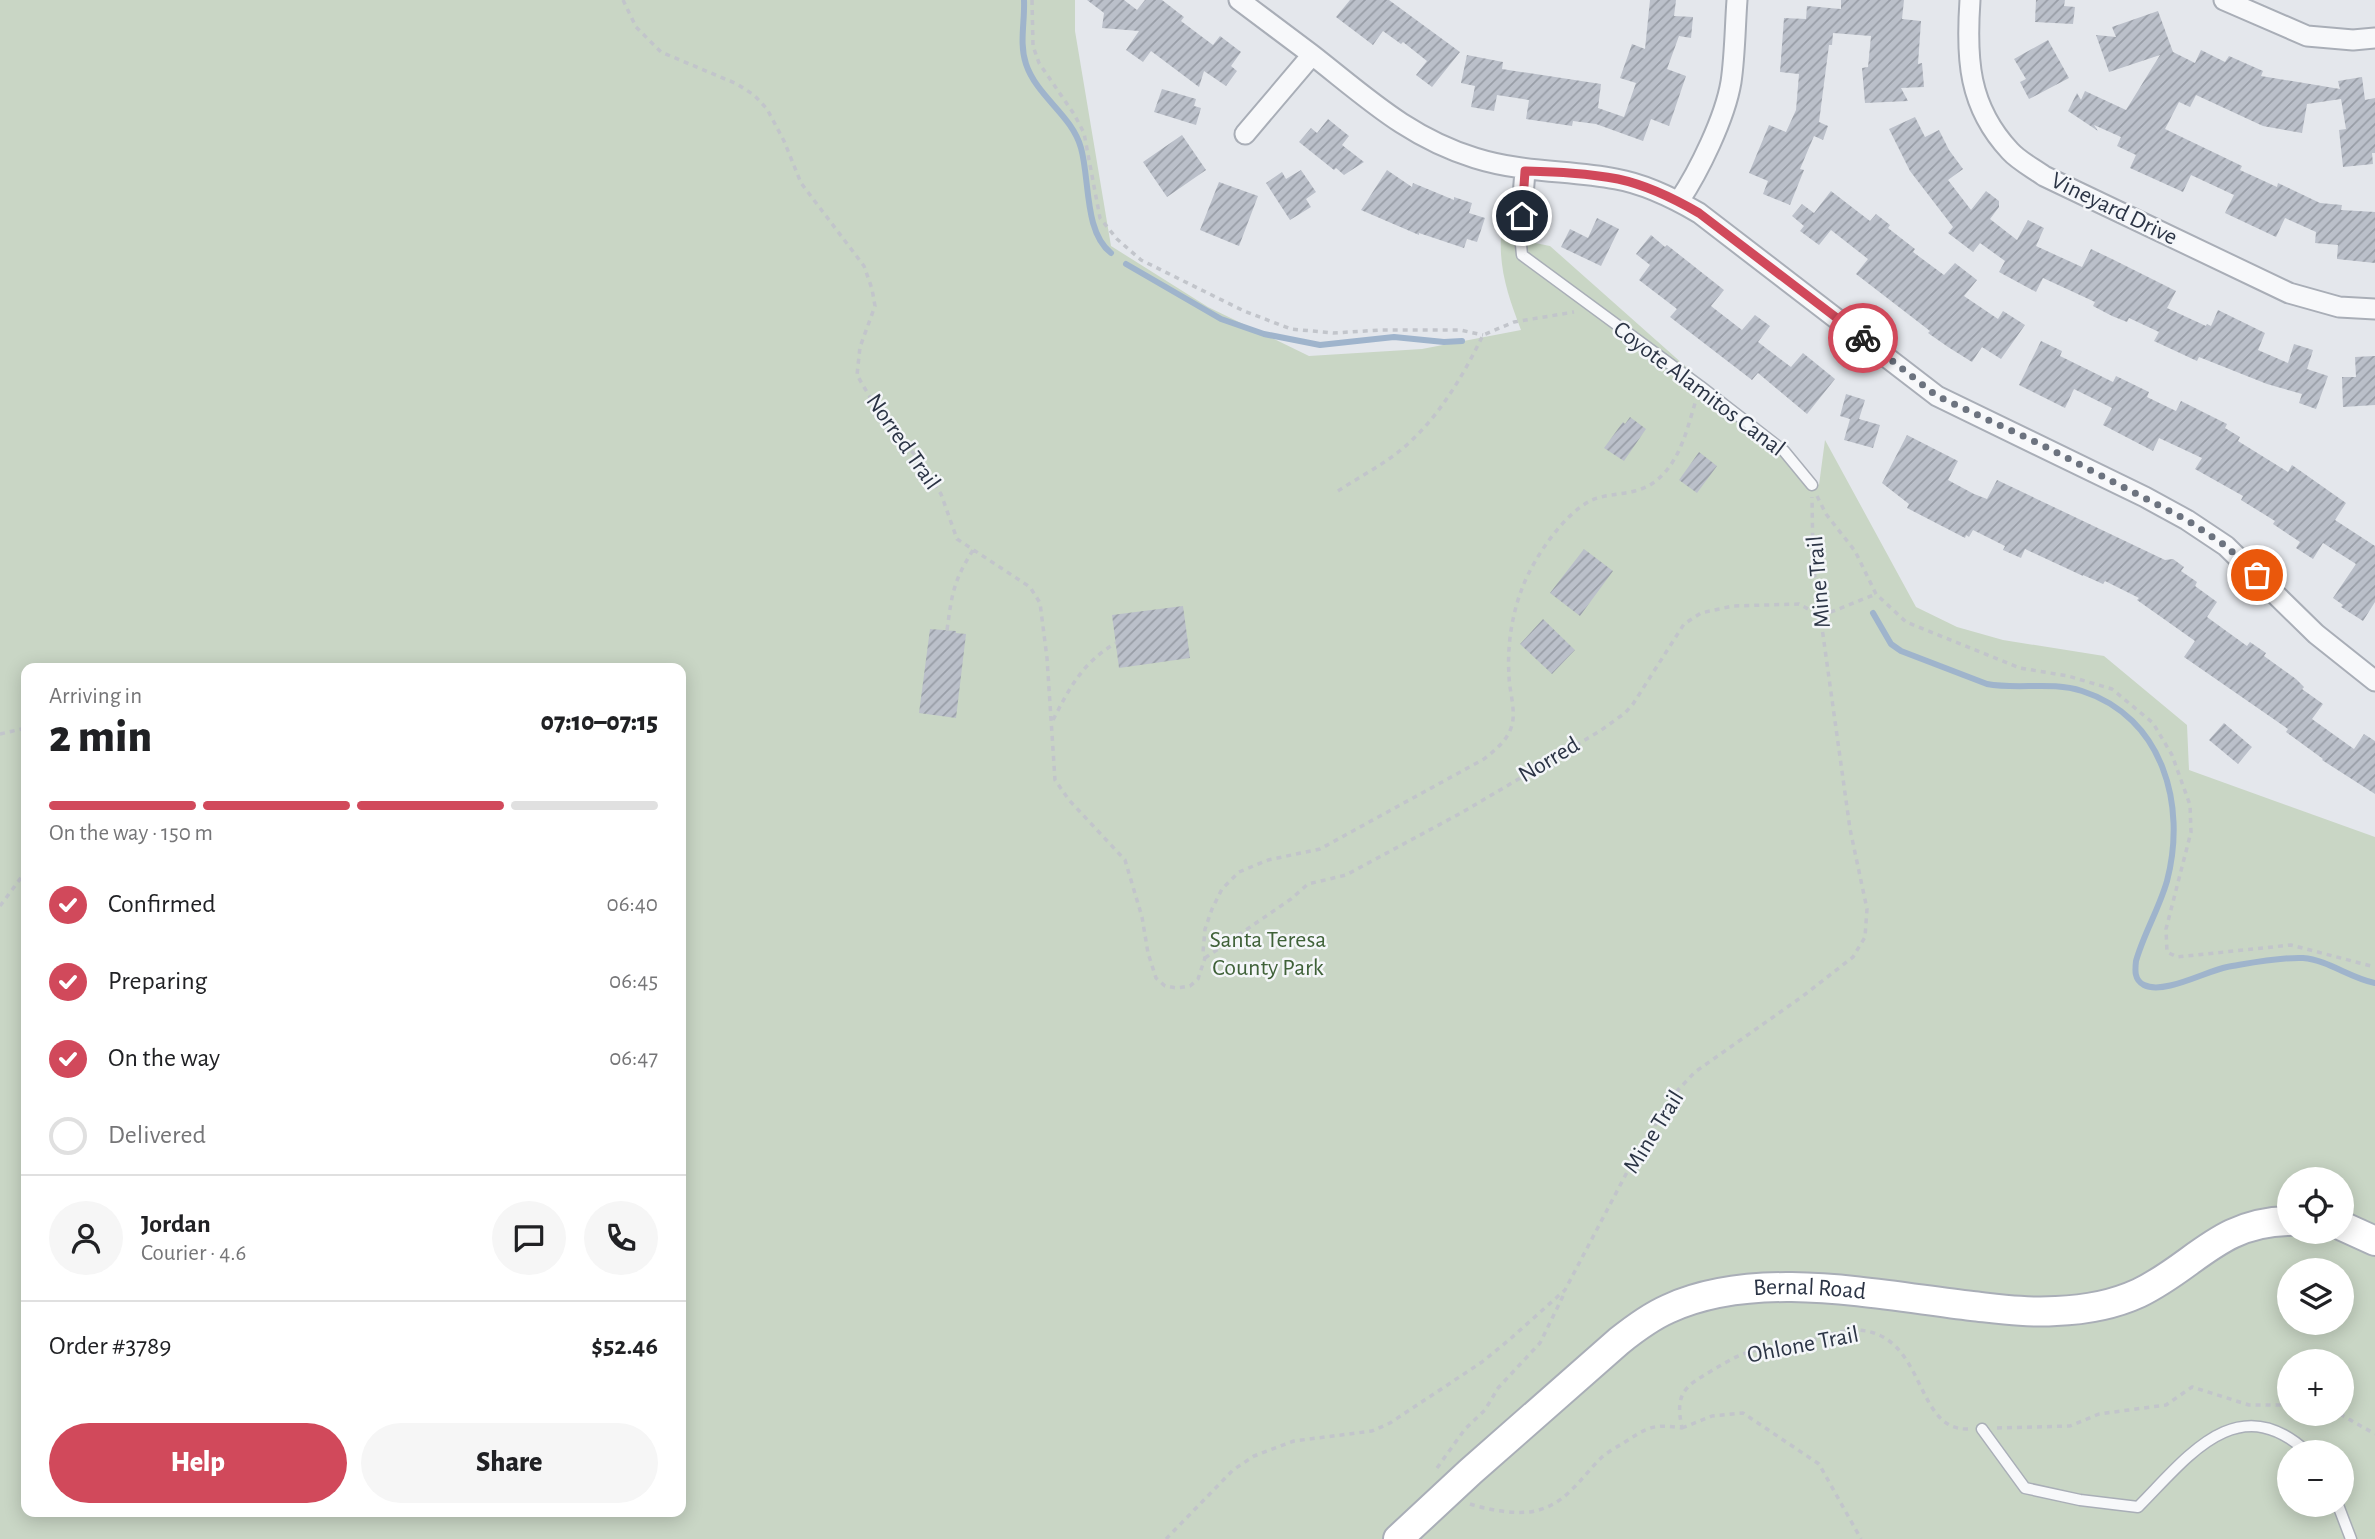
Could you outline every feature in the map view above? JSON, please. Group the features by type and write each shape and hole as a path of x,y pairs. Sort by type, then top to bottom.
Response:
{"street":[{"path":"1239,0 1368,101 1428,141 1475,159 1525,171 1619,179 1679,201 1721,229 1937,396 2146,497 2226,546 2316,634 2375,681"},
{"path":"1679,201 1693,179 1712,137 1731,83 1737,0"},
{"name":"Vineyard Drive","path":"1970,0 1967,42 1972,82 1984,117 2011,152 2045,176 2289,293 2339,307 2375,309"},
{"path":"2224,0 2307,36 2353,40 2375,38"},
{"path":"1245,134 1312,55"},
{"path":"1520,234 1525,171"},
{"name":"Bernal Road","path":"1398,1539 1460,1480 1609,1349 1641,1324 1667,1309 1698,1297 1763,1287 1808,1288 2019,1311 2084,1309 2139,1293 2227,1235 2250,1226 2277,1223"},
{"path":"2354,1231 2375,1241"}],"lane":[{"name":"Coyote Alamitos Canal","path":"1520,234 1522,255 1784,451 1811,485"},
{"path":"1982,1429 2025,1488 2080,1500 2138,1507 2204,1442 2221,1432 2241,1426 2264,1428 2291,1440"},
{"path":"2342,1517 2351,1539"}],"path":[{"name":"Norred Trail","path":"623,0 636,27 661,52 737,85 754,95 767,109 784,141 801,184 864,265 875,306 860,347 856,376 881,415 915,455 941,494 957,539 1030,587 1040,603 1055,780 1069,800 1125,860 1156,978 1165,986 1190,986 1198,979 1205,958"},
{"path":"1032,0 1033,46 1039,63 1084,133 1100,218 1117,239 1141,260 1244,311 1292,329 1333,333 1460,330 1483,335 1514,322 1581,311 1586,303"},
{"path":"1338,491 1402,449 1435,414 1466,370 1483,335"},
{"path":"1205,958 1205,929 1212,909 1222,889 1239,872 1268,860 1320,849 1484,759 1504,742 1512,725 1508,648 1522,588 1534,561 1570,514 1593,500 1636,491 1653,483 1667,470 1681,448 1700,386"},
{"path":"1811,485 1826,514 1854,551 1876,594 1906,622 2020,668 2068,676 2112,689 2153,723 2172,755 2190,805 2191,832 2166,929 2167,952 2177,957 2291,945 2375,967"},
{"name":"Mine Trail","path":"1166,1539 1233,1470 1254,1455 1294,1441 1372,1430 1390,1423 1482,1362 1565,1290 1635,1157 1677,1091 1695,1072 1853,957 1865,937 1867,909 1850,829 1813,563 1811,485"},
{"path":"947,630 952,590 973,550"},
{"path":"1821,615 1876,594"},
{"name":"Norred","path":"1205,958 1291,900 1308,884 1346,875 1461,813 1600,731 1633,704 1684,624 1701,613 1733,606 1800,604 1821,615"},
{"path":"1052,722 1080,672 1102,651 1116,643"},
{"path":"0,734 21,729"},
{"path":"0,906 21,878"},
{"path":"1439,1476 1437,1469 1465,1429 1486,1410 1497,1388 1540,1343 1565,1290"},
{"name":"Ohlone Trail","path":"1682,1428 1678,1410 1679,1399 1687,1388 1707,1373 1748,1352 1794,1346 1854,1330 1872,1332 1897,1348 1917,1375 1933,1411 1945,1423 1958,1430 2070,1426 2099,1414 2166,1405 2192,1387 2249,1405 2277,1405"},
{"path":"1461,1501 1483,1508 1526,1513 1538,1511 1551,1506 1573,1490 1602,1457 1645,1429 1662,1426 1682,1428 1712,1416 1743,1413 1819,1464 1861,1539"},
{"path":"2354,1422 2375,1434"}],"green space":[{"name":"Santa Teresa County Park","path":"0,0 1075,0 1075,31 1111,246 1208,307 1309,356 1422,349 1521,330 1503,273 1501,236 1550,246 1819,485 1825,440 1916,607 1957,627 2003,640 2104,656 2187,725 2189,770 2375,837 2375,1539 0,1539"}],"building":[{"path":"1087,0 1124,0 1137,10 1145,0 1162,0 1184,17 1181,21 1213,45 1220,36 1241,52 1231,66 1237,71 1226,86 1204,71 1199,87 1151,51 1143,62 1126,50 1139,31 1102,28 1104,13"},
{"path":"1350,0 1389,0 1460,52 1432,87 1416,75 1427,61 1403,42 1401,44 1383,31 1373,45 1336,17"},
{"path":"1650,0 1676,0 1674,16 1693,17 1691,38 1679,36 1667,69 1686,76 1669,126 1651,119 1643,141 1596,124 1573,121 1572,126 1526,119 1529,100 1497,95 1494,111 1471,107 1475,86 1461,83 1467,55 1503,62 1502,69 1601,84 1598,108 1624,117 1636,83 1620,78 1632,44 1645,49"},
{"path":"1841,0 1904,0 1902,19 1921,21 1918,64 1922,63 1924,87 1901,88 1908,101 1865,103 1862,68 1868,67 1871,36 1833,33 1819,122 1828,126 1823,140 1814,136 1800,169 1804,170 1790,205 1763,194 1768,181 1749,173 1769,125 1786,132 1796,110 1799,74 1780,72 1784,18 1806,19 1807,6 1841,9"},
{"path":"2036,0 2065,0 2064,6 2075,7 2073,24 2035,22"},
{"path":"2158,11 2173,52 2195,63 2201,50 2225,62 2229,56 2263,71 2261,76 2340,89 2338,81 2362,77 2365,100 2375,98 2373,164 2343,167 2339,130 2346,129 2341,99 2307,104 2302,133 2263,126 2196,95 2190,107 2179,102 2165,129 2242,166 2240,170 2277,187 2278,183 2320,203 2342,205 2341,210 2375,212 2375,263 2337,259 2338,245 2315,243 2316,232 2285,218 2276,237 2225,213 2234,195 2191,175 2183,192 2130,168 2136,155 2117,146 2121,137 2094,125 2098,131 2068,111 2077,93 2081,100 2085,91 2126,110 2160,55 2109,72 2096,35 2116,37 2112,27"},
{"path":"2048,40 2069,78 2029,99 2020,82 2026,79 2014,59"},
{"path":"1162,89 1196,99 1194,106 1201,108 1196,125 1154,112"},
{"path":"1915,117 1925,137 1939,130 1963,169 1948,180 1971,210 1986,191 1999,201 1999,207 1990,219 2017,240 2028,220 2044,228 2036,246 2082,267 2091,249 2176,291 2167,308 2206,326 2211,326 2218,310 2265,333 2258,350 2288,363 2294,344 2313,350 2307,369 2328,376 2316,409 2299,403 2302,394 2267,384 2199,357 2197,361 2154,341 2159,332 2129,318 2127,322 2112,316 2093,306 2095,302 2043,278 2036,292 1999,272 2005,261 1980,243 1973,252 1948,233 1953,227 1910,171 1889,129"},
{"path":"1328,119 1349,136 1342,145 1364,162 1344,175 1299,142 1311,128 1317,133"},
{"path":"1182,135 1206,170 1167,197 1143,162"},
{"path":"1301,170 1316,192 1306,199 1311,207 1290,220 1266,183 1282,172 1286,179"},
{"path":"1387,170 1412,187 1413,183 1454,200 1454,197 1472,203 1469,213 1485,218 1477,242 1467,239 1464,248 1419,235 1361,210"},
{"path":"1219,182 1258,196 1239,246 1200,230"},
{"path":"1831,191 1870,221 1876,214 1890,225 1888,228 1915,249 1913,252 1944,275 1955,263 1977,280 1964,296 1998,319 2003,311 2025,325 2001,359 1982,347 1972,362 1948,347 1856,274 1868,259 1831,230 1819,245 1800,231 1804,226 1792,216 1802,204 1814,213"},
{"path":"1597,218 1619,229 1601,266 1561,247 1570,229 1588,238"},
{"path":"1651,235 1724,290 1711,306 1742,330 1755,315 1770,326 1758,342 1791,367 1803,353 1835,379 1807,414 1758,373 1752,380 1670,317 1677,309 1639,280 1650,265 1636,254"},
{"path":"2041,341 2062,351 2060,356 2113,382 2116,376 2149,392 2147,397 2176,411 2181,401 2227,424 2225,428 2240,437 2238,441 2288,472 2292,465 2346,503 2335,520 2375,546 2375,602 2363,621 2341,607 2343,605 2333,598 2356,564 2323,543 2313,559 2296,548 2300,542 2273,524 2275,521 2241,500 2243,496 2195,469 2202,458 2159,438 2153,451 2103,425 2112,408 2074,389 2065,408 2019,385"},
{"path":"2375,356 2375,405 2343,407 2342,377 2356,377 2355,357"},
{"path":"1846,394 1865,400 1859,419 1880,425 1873,448 1844,440 1850,419 1840,416"},
{"path":"1630,417 1646,429 1624,461 1604,448 1623,422 1625,424"},
{"path":"1907,435 1958,461 1948,480 1974,494 1987,499 1997,480 2165,560 2173,559 2184,567 2181,571 2197,582 2195,586 2217,602 2207,617 2247,646 2250,642 2266,653 2264,656 2296,679 2304,687 2302,689 2323,704 2312,719 2354,749 2364,734 2375,741 2375,794 2322,760 2286,732 2288,729 2184,657 2195,641 2137,600 2139,598 2105,581 2103,584 2083,576 2025,549 2021,558 2003,550 2005,546 1973,530 1969,537 1966,535 1965,538 1907,508 1909,504 1882,483"},
{"path":"1699,452 1717,466 1697,493 1679,480"},
{"path":"1584,549 1613,571 1580,616 1550,593"},
{"path":"1183,606 1190,658 1119,668 1112,615"},
{"path":"1543,619 1575,650 1552,674 1520,644"},
{"path":"930,629 966,634 956,718 919,713"},
{"path":"2224,723 2252,747 2238,764 2209,740"}],"waterway":[{"name":"Coyote Alamitos Canal","path":"1024,0 1023,40 1026,64 1038,86 1077,136 1084,161 1092,219 1102,244 1111,253"},
{"name":"Coyote Alamitos Canal","path":"1126,264 1221,319 1264,334 1320,345 1394,337 1462,341"},
{"name":"Coyote Alamitos Canal","path":"1873,613 1891,644 1901,651 1987,684 2058,687 2082,691 2110,704 2132,721 2150,743 2162,767 2170,794 2174,823 2167,881 2136,961 2136,974 2141,983 2162,987 2227,967 2294,958 2312,959 2375,983"}],"way so far":[{"path":"1863,338 1937,396 2146,497 2226,546 2257,575"}],"route":[{"path":"1522,216 1525,171 1619,179 1679,201 1699,213 1863,338"}]}
